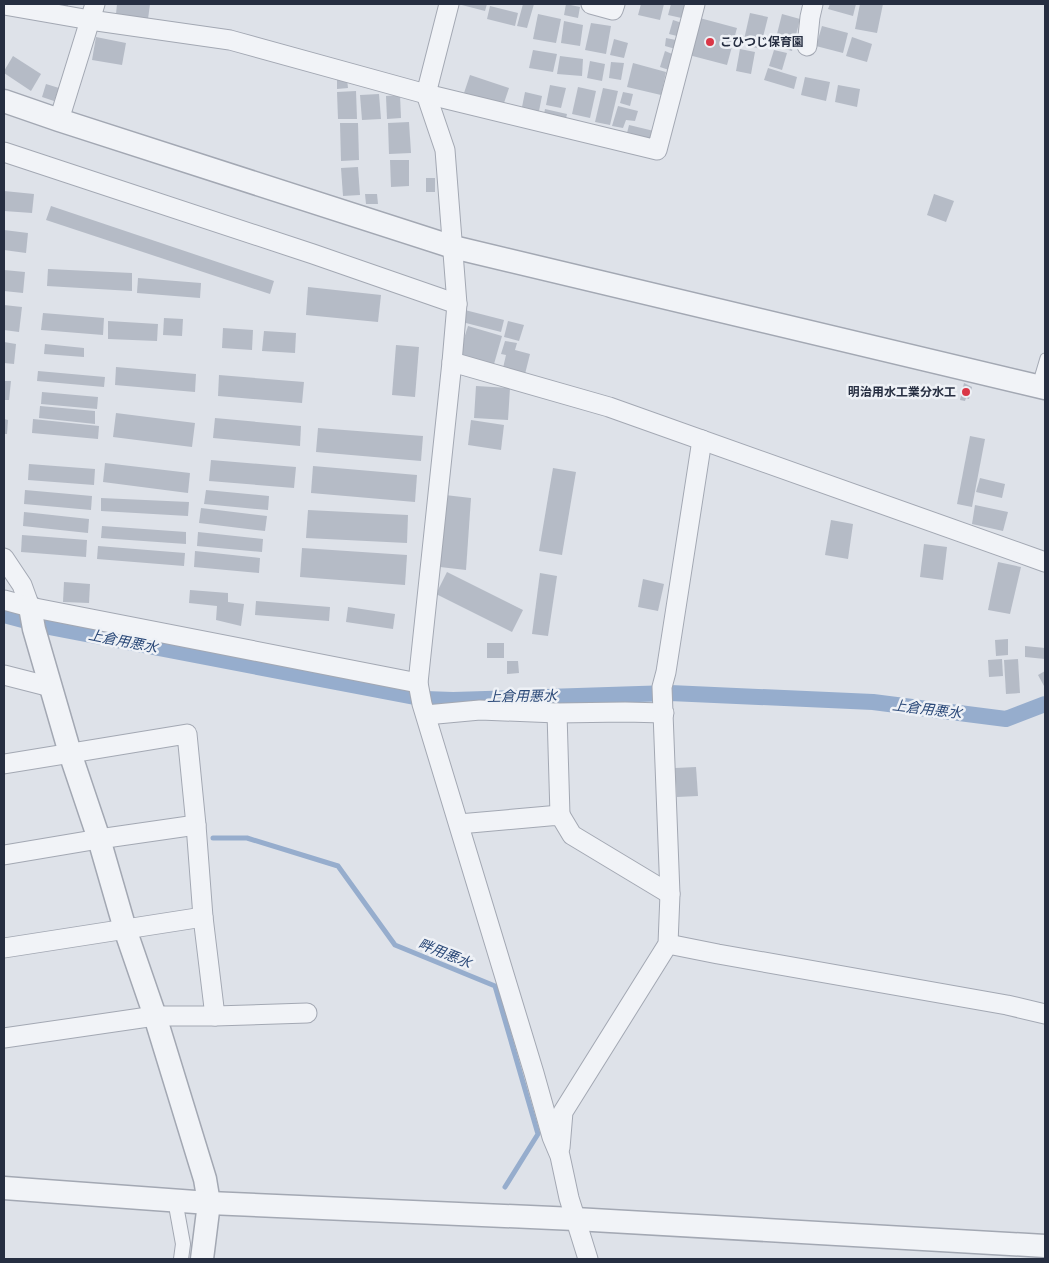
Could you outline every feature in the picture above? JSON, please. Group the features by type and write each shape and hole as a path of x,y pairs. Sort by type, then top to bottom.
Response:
{"street":[{"path":"449,4 426,94 445,150 457,304 418,683 424,710 560,1156 569,1198 588,1259"},
{"path":"591,4 613,10 614,4"},
{"path":"4,5 92,12 230,40 426,94 657,150 695,4"},
{"path":"807,46 813,4"},
{"path":"59,120 92,12"},
{"path":"4,101 453,247 1041,387"},
{"path":"4,152 295,248 457,304"},
{"path":"452,362 609,407 1045,562"},
{"path":"560,1156 563,1112 668,944 670,894 663,701 702,440"},
{"path":"4,558 22,585 30,607 34,629 70,753 125,929 155,1016 205,1179 209,1203 202,1259"},
{"path":"4,600 30,607 418,683"},
{"path":"4,675 51,687"},
{"path":"424,710 556,713 625,712 663,701"},
{"path":"556,713 560,815 572,836 670,894"},
{"path":"4,764 187,734 203,917 215,1016"},
{"path":"459,824 560,815"},
{"path":"4,855 196,824"},
{"path":"4,948 203,917"},
{"path":"668,944 1007,1005 1045,1014"},
{"path":"4,1038 155,1016 306,1013"},
{"path":"4,1188 209,1203 576,1219 1045,1246"},
{"path":"175,1200 183,1244 181,1259"}],"lane":[{"path":"1041,387 1045,358"}],"building":[{"path":"49,4 68,4 68,8"},
{"path":"117,4 150,4 148,19 116,14"},
{"path":"458,4 487,4 485,11"},
{"path":"523,4 534,4 527,28 517,26"},
{"path":"566,4 580,7 578,18 564,15"},
{"path":"641,4 664,4 660,20 638,15"},
{"path":"671,4 689,4 686,19 668,15"},
{"path":"830,4 856,4 853,16 828,9"},
{"path":"860,4 883,4 877,33 855,29"},
{"path":"490,6 518,13 515,26 487,19"},
{"path":"750,13 768,17 760,49 743,44"},
{"path":"538,14 561,19 556,43 533,39"},
{"path":"782,14 800,19 792,51 774,46"},
{"path":"696,17 737,28 727,65 685,54"},
{"path":"673,20 685,24 681,37 669,34"},
{"path":"564,21 583,25 580,46 561,43"},
{"path":"591,23 611,26 606,54 585,50"},
{"path":"822,26 848,33 843,53 816,46"},
{"path":"96,37 126,43 122,65 92,60"},
{"path":"852,37 872,44 867,62 846,56"},
{"path":"666,38 681,41 679,50 665,46"},
{"path":"614,39 628,43 624,58 610,55"},
{"path":"740,49 755,52 751,74 736,71"},
{"path":"533,50 557,54 553,72 529,68"},
{"path":"774,50 787,53 782,70 769,66"},
{"path":"665,51 677,56 672,71 660,67"},
{"path":"13,56 41,74 31,91 4,73"},
{"path":"560,56 583,59 582,76 557,74"},
{"path":"590,61 605,64 602,81 587,78"},
{"path":"611,62 624,63 621,80 609,78"},
{"path":"633,63 666,72 661,95 627,87"},
{"path":"768,68 797,77 794,89 764,80"},
{"path":"470,75 509,88 502,109 463,96"},
{"path":"805,77 830,82 826,101 801,95"},
{"path":"347,79 348,88 337,89 337,80"},
{"path":"46,84 59,88 54,101 42,97"},
{"path":"550,85 566,88 561,108 546,105"},
{"path":"838,85 860,89 857,107 835,102"},
{"path":"578,87 596,91 590,118 572,114"},
{"path":"603,88 618,91 610,125 595,122"},
{"path":"356,91 357,119 338,119 337,92"},
{"path":"525,92 542,96 538,116 521,112"},
{"path":"623,92 633,94 630,106 620,103"},
{"path":"379,94 381,119 362,120 360,95"},
{"path":"400,95 401,118 387,119 386,96"},
{"path":"618,106 638,111 635,121 626,120 623,128 612,126"},
{"path":"545,109 567,114 565,123 543,119"},
{"path":"409,122 411,153 389,154 388,123"},
{"path":"340,123 358,123 359,160 341,161"},
{"path":"629,125 654,131 652,143 626,137"},
{"path":"390,160 409,160 409,186 391,187"},
{"path":"358,167 360,195 343,196 341,168"},
{"path":"426,178 435,178 435,192 426,192"},
{"path":"4,191 34,194 32,213 4,211"},
{"path":"365,194 377,194 378,204 366,204"},
{"path":"934,194 954,201 946,222 927,215"},
{"path":"51,206 274,281 270,294 46,220"},
{"path":"4,230 28,233 26,253 4,250"},
{"path":"48,269 132,273 132,291 47,286"},
{"path":"4,270 25,272 23,293 4,291"},
{"path":"138,278 201,283 200,298 137,293"},
{"path":"308,287 381,295 378,322 306,315"},
{"path":"4,305 22,307 19,332 4,330"},
{"path":"465,310 504,320 501,332 462,322"},
{"path":"43,313 104,318 103,335 41,330"},
{"path":"164,318 183,319 182,336 163,335"},
{"path":"108,321 158,324 157,341 108,339"},
{"path":"508,321 524,325 519,341 504,337"},
{"path":"468,326 502,336 494,364 459,354"},
{"path":"223,328 253,330 252,350 222,348"},
{"path":"264,331 296,333 295,353 262,351"},
{"path":"505,341 517,343 515,350 530,354 525,374 503,368 506,355 501,354"},
{"path":"4,342 16,344 14,364 4,363"},
{"path":"45,344 84,348 84,357 44,354"},
{"path":"396,345 419,347 415,397 392,395"},
{"path":"116,367 196,374 195,392 115,385"},
{"path":"38,371 105,377 104,387 37,381"},
{"path":"219,375 304,382 302,403 218,396"},
{"path":"4,381 11,381 9,400 4,400"},
{"name":"明治用水工業分水工","path":"964,383 972,387 969,399 966,398 965,401 960,400"},
{"path":"476,386 510,388 508,420 474,418"},
{"path":"42,392 98,397 97,409 41,404"},
{"path":"40,406 95,411 95,424 39,418"},
{"path":"116,413 195,423 192,447 113,437"},
{"path":"215,418 301,426 300,446 213,438"},
{"path":"4,419 8,420 7,434 4,434"},
{"path":"33,419 99,426 98,439 32,433"},
{"path":"471,420 504,425 501,450 468,445"},
{"path":"318,428 423,436 421,461 316,452"},
{"path":"970,436 985,439 972,507 957,504"},
{"path":"211,460 296,467 294,488 209,481"},
{"path":"105,463 190,473 188,493 103,482"},
{"path":"29,464 95,469 94,485 28,480"},
{"path":"313,466 417,475 415,502 311,493"},
{"path":"553,468 576,472 562,555 539,551"},
{"path":"980,478 1005,484 1002,498 976,492"},
{"path":"25,490 92,496 91,510 24,504"},
{"path":"206,490 269,496 268,510 204,504"},
{"path":"445,495 471,498 466,570 440,567"},
{"path":"101,498 189,502 188,516 101,511"},
{"path":"975,505 1008,512 1003,531 972,524"},
{"path":"201,508 267,516 265,531 199,523"},
{"path":"308,510 408,515 407,543 306,538"},
{"path":"24,512 89,519 88,533 23,526"},
{"path":"831,520 853,524 848,559 825,555"},
{"path":"102,526 186,532 186,544 101,538"},
{"path":"198,532 263,539 262,552 197,546"},
{"path":"22,535 87,540 86,557 21,552"},
{"path":"924,544 947,547 943,580 920,577"},
{"path":"98,546 185,553 184,566 97,559"},
{"path":"302,548 407,555 405,585 300,577"},
{"path":"195,551 260,558 259,573 194,567"},
{"path":"998,562 1021,567 1010,614 988,610"},
{"path":"447,572 523,610 512,632 436,594"},
{"path":"540,573 557,576 548,636 532,634"},
{"path":"643,579 664,584 658,611 638,607"},
{"path":"64,582 90,584 89,603 63,602"},
{"path":"190,590 228,593 228,602 244,604 241,626 216,620 217,606 189,603"},
{"path":"256,601 330,607 329,621 255,615"},
{"path":"348,607 395,614 393,629 346,622"},
{"path":"1008,639 1008,655 996,656 995,640"},
{"path":"487,643 504,643 504,658 487,658"},
{"path":"1025,646 1045,648 1045,659 1025,657"},
{"path":"1002,659 1003,676 989,677 988,660"},
{"path":"1018,659 1020,693 1006,694 1004,660"},
{"path":"507,661 518,661 519,673 507,674"},
{"path":"1045,671 1045,685 1044,686 1038,675"},
{"path":"696,767 698,796 677,797 675,768"}],"waterway":[{"name":"上倉用悪水","path":"4,615 49,627 425,699 453,700 670,693 873,702 1006,719 1045,704"},
{"name":"畔用悪水","path":"213,838 247,838 338,866 395,945 495,986 538,1134 505,1187"}],"place":[{"name":"こひつじ保育園","path":"710,42"},
{"name":"明治用水工業分水工","path":"966,392"}]}
